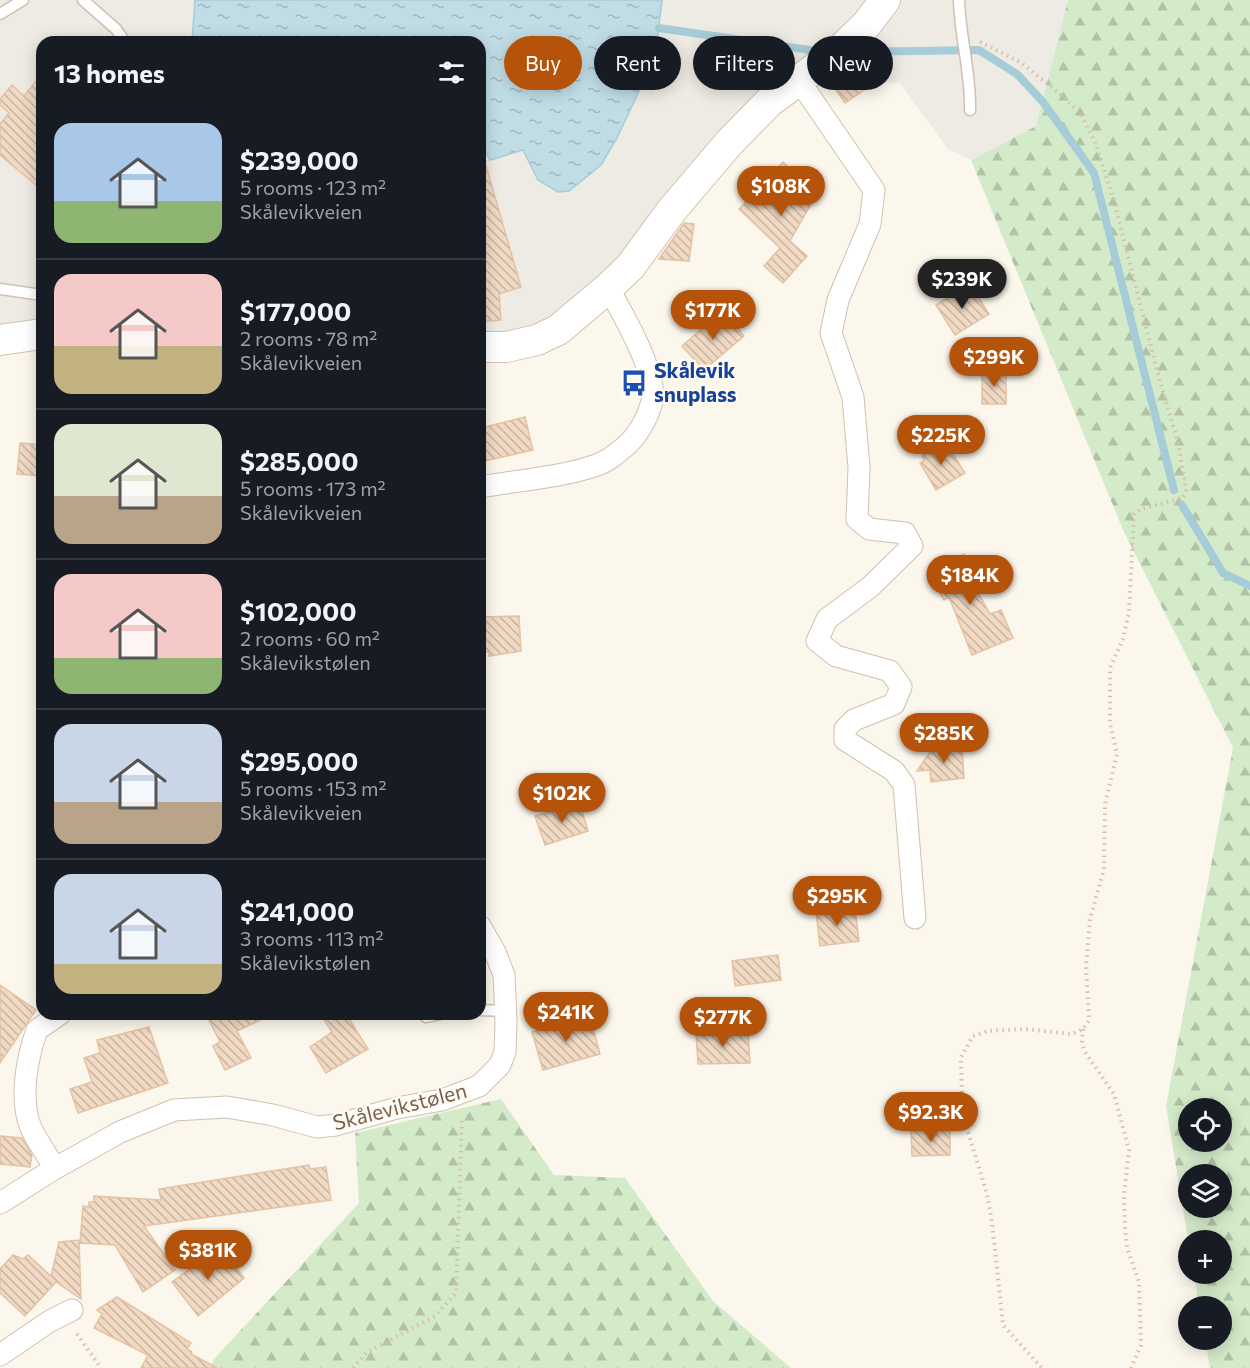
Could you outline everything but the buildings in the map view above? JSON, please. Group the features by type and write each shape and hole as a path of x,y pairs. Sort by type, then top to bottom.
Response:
{"main road":[{"path":"486,347 506,347 537,340 558,330 608,288 630,267 672,210 729,143 770,102 840,50 867,24 885,0"},
{"path":"0,340 36,335"}],"street":[{"path":"798,79 874,190 870,224 838,300 831,333 854,397 859,468 857,519 869,529 905,533 912,546 870,587 828,619 817,641 836,656 890,671 901,687 894,704 854,720 845,729 845,740 894,771 904,785 915,918"},
{"path":"486,486 565,474 598,464 613,457 636,436 652,401 650,377 624,314 608,288"},
{"name":"Skålevikstølen","path":"0,1203 120,1132 174,1110 227,1107 273,1114 317,1127 336,1125 397,1108 442,1100 479,1086 500,1065 505,1052 504,975 486,936"},
{"path":"51,1020 37,1030 28,1067 27,1110 31,1128 54,1169"},
{"path":"0,1355 50,1321 72,1310"}],"lane":[{"path":"0,14 23,0"},
{"path":"83,0 116,28 121,36"},
{"path":"959,0 960,33 970,83 970,110"},
{"path":"0,289 36,294"},
{"path":"486,1010 505,1011"}],"path":[{"path":"960,33 996,48 1033,71 1080,113 1095,142 1114,201 1160,382 1178,442 1186,490 1183,498 1141,508 1134,514 1129,612 1123,639 1110,668 1110,723 1117,754 1105,804 1104,869 1090,918 1086,967 1089,1020 1083,1029 1082,1043 1085,1052 1114,1094 1129,1150 1124,1196 1125,1228 1127,1248 1139,1282 1141,1345 1131,1368"},
{"path":"1042,1368 1003,1325 989,1203 965,1122 960,1072 961,1057 973,1036 988,1031 1025,1029 1072,1034 1083,1029"},
{"path":"353,1368 366,1353 435,1316 456,1293 464,1092"},
{"path":"72,1310 78,1337 101,1368"}],"shaded area":[{"path":"0,0 195,0 192,36 36,36 36,333 0,324"},
{"path":"662,0 1068,0 1036,126 971,160 948,149 900,83 893,83 893,36 807,36 807,79 798,79 795,82 795,36 693,36 693,90 787,90 558,330 486,346 486,152 490,160 523,150 538,180 558,192 569,191 601,165 617,138 638,90 681,90 681,36 658,36"}],"green space":[{"path":"1068,0 1250,0 1250,1368 1210,1368 1207,1350 1232,1350 1232,1296 1197,1296 1196,1284 1232,1284 1232,1230 1186,1230 1184,1218 1232,1218 1232,1164 1178,1164 1178,1179 1166,1106 1233,748 1123,530 971,160 1036,126"},
{"path":"501,1099 554,1175 625,1178 713,1301 791,1368 210,1368 214,1359 359,1203 355,1133"}],"water":[{"path":"195,0 662,0 658,36 594,36 594,90 640,90 617,138 601,165 569,191 558,192 538,180 523,150 490,160 486,152 486,36 192,36"}],"waterway":[{"path":"659,28 807,50"},
{"path":"893,51 979,50 1017,74 1043,102 1094,173 1174,490"},
{"path":"1182,505 1223,573 1250,586"}],"place":[{"name":"Skålevik snuplass","path":"634,383"}]}
